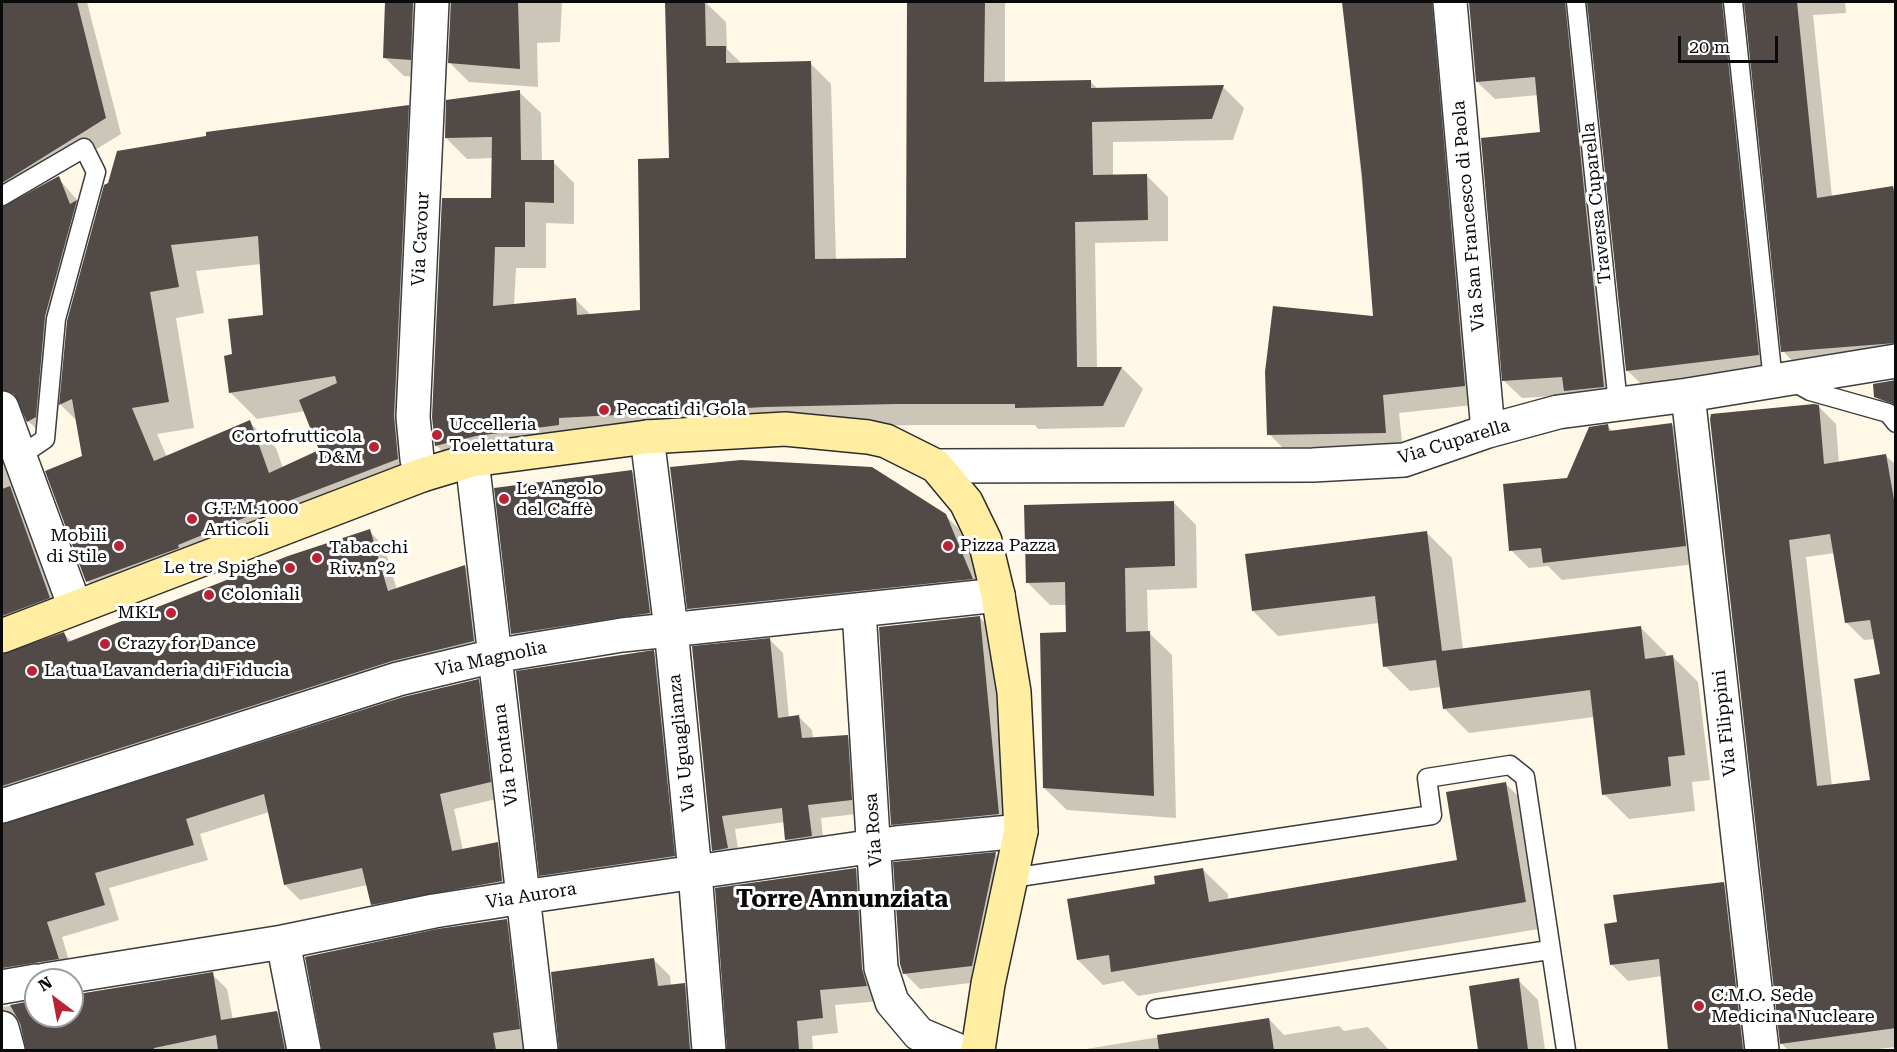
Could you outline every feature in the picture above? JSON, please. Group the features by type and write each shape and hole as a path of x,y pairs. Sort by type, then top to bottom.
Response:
{"street":[{"name":"Via Cavour","path":"422,475 416,452 414,405 432,2"},
{"name":"Via San Francesco di Paola","path":"1450,2 1488,431"},
{"name":"Via Cuparella","path":"936,466 1313,465 1404,460 1488,431 1558,412 1688,395 1896,361"},
{"name":"Via Filippini","path":"1688,395 1762,1050"},
{"path":"2,408 75,608"},
{"path":"2,636 422,475 472,460 646,436 785,429 868,437 886,441 936,466 966,502 980,531 998,595 1014,692 1021,831 988,984 978,1050"},
{"name":"Via Uguaglianza","path":"646,436 671,629 710,1050"},
{"name":"Via Fontana","path":"472,460 541,1050"},
{"name":"Via Magnolia","path":"2,806 398,679 494,656 671,629 998,595"},
{"name":"Via Rosa","path":"859,610 881,968 892,1002 919,1034 957,1050"},
{"name":"Via Aurora","path":"84,974 283,942 434,911 523,897 875,846 1021,831"},
{"path":"283,942 304,1050"},
{"path":"2,987 24,983"},
{"path":"2,1028 8,1050"}],"lane":[{"name":"Traversa Cuparella","path":"1576,2 1618,404"},
{"path":"1733,2 1780,380 1888,413 1896,423"},
{"path":"2,196 84,148 96,172 56,319 45,439 20,456"},
{"path":"1012,878 1432,815 1427,778 1510,765 1525,777 1549,950 1566,1050"},
{"path":"1156,1009 1549,950"}],"building":[{"path":"2,2 77,2 106,118 2,183"},
{"path":"385,2 413,2 411,60 383,58"},
{"path":"451,2 518,2 520,69 448,63"},
{"path":"665,2 705,2 706,46 726,46 726,63 811,61 815,259 906,258 907,2 985,2 984,82 1091,80 1091,88 1224,85 1212,119 1092,122 1093,175 1147,174 1148,220 1075,222 1077,367 1122,367 1103,406 1015,408 1015,404 896,404 765,407 559,418 559,425 476,436 435,446 432,417 442,198 491,198 492,137 445,138 446,100 520,90 521,160 554,160 554,203 525,202 525,247 495,247 493,306 576,298 577,315 640,310 638,159 669,158"},
{"path":"1342,2 1432,2 1465,386 1383,395 1386,433 1267,435 1265,372 1273,306 1373,316 1362,176"},
{"path":"1469,2 1565,2 1604,387 1564,391 1562,377 1502,381 1481,138 1540,132 1535,77 1476,82"},
{"path":"1587,2 1722,2 1759,355 1626,371"},
{"path":"1744,2 1797,2 1817,198 1893,186 1896,203 1896,343 1781,352"},
{"path":"409,105 394,416 398,459 244,518 178,545 179,548 86,582 45,471 82,456 72,399 59,405 67,321 104,185 108,183 117,151 206,136 206,132","holes":["258,236 263,315 228,319 232,354 224,356 229,393 335,376 337,383 299,400 319,450 269,473 250,420 154,461 132,408 169,402 150,292 179,287 171,245"]},
{"path":"59,176 70,204 77,200 45,316 36,417 27,422 14,394 2,390 2,207"},
{"path":"1896,380 1896,405 1874,397 1873,384"},
{"path":"1819,405 1824,464 1886,454 1896,511 1896,1028 1780,1044 1711,414","holes":["1830,534 1845,623 1870,620 1880,674 1854,679 1870,780 1817,786 1789,540"]},
{"path":"1672,423 1686,546 1543,563 1541,548 1509,551 1503,484 1567,478 1589,427 1608,424 1609,431"},
{"path":"741,460 872,467 946,514 973,579 687,609 670,467"},
{"path":"632,470 650,613 511,634 494,488"},
{"path":"10,486 50,598 2,616 2,489"},
{"path":"1174,501 1175,566 1125,568 1126,632 1150,631 1154,796 1043,788 1040,633 1066,632 1065,582 1026,583 1024,505"},
{"path":"370,529 388,591 465,565 474,641 392,661 2,786 2,654 64,632 68,642 288,556"},
{"path":"1427,531 1442,651 1641,626 1645,659 1673,655 1685,755 1668,757 1671,786 1602,795 1590,690 1443,709 1436,660 1383,667 1375,596 1252,611 1245,554"},
{"path":"980,616 999,814 891,825 879,627"},
{"path":"770,638 778,718 799,715 802,738 848,735 852,800 808,805 812,836 785,840 782,808 722,816 728,848 712,851 692,646"},
{"path":"654,650 675,856 539,876 516,671"},
{"path":"479,679 491,782 440,794 452,851 498,842 502,881 371,905 362,868 284,885 264,794 186,819 194,845 95,873 105,905 47,922 59,959 2,968 2,824 403,697"},
{"path":"1506,782 1526,902 1111,972 1109,955 1077,960 1067,899 1155,884 1154,876 1203,868 1209,902 1457,860 1446,792"},
{"path":"996,852 972,966 903,974 900,964 893,862"},
{"path":"856,868 862,969 867,986 820,990 823,1018 797,1021 799,1050 727,1050 715,888"},
{"path":"1724,882 1743,1049 1668,1050 1659,959 1610,965 1604,924 1617,922 1613,895"},
{"path":"507,919 520,1029 493,1033 496,1050 322,1050 305,957 437,929"},
{"path":"654,958 658,986 685,983 690,1050 559,1050 551,972"},
{"path":"213,972 221,1020 277,1011 285,1050 218,1050 216,1035 154,1048 154,1050 26,1050 20,1023 10,1005 24,1002 24,1028 84,1028 84,993"},
{"path":"1519,978 1528,1050 1478,1050 1469,986"},
{"path":"1269,1018 1274,1050 1159,1050 1157,1035"}],"place":[{"name":"Peccati di Gola","path":"604,410"},
{"name":"Uccelleria Toelettatura","path":"437,435"},
{"name":"Cortofrutticola D&M","path":"374,447"},
{"name":"Le Angolo del Caffè","path":"504,499"},
{"name":"G.T.M.1000 Articoli","path":"192,519"},
{"name":"Mobili di Stile","path":"119,546"},
{"name":"Pizza Pazza","path":"948,546"},
{"name":"Tabacchi Riv. n°2","path":"317,558"},
{"name":"Le tre Spighe","path":"290,568"},
{"name":"Coloniali","path":"209,595"},
{"name":"MKL","path":"171,613"},
{"name":"Crazy for Dance","path":"105,644"},
{"name":"La tua Lavanderia di Fiducia","path":"32,671"},
{"name":"C.M.O. Sede Medicina Nucleare","path":"1699,1006"}],"district":[{"name":"Torre Annunziata","path":"842,900"}]}
